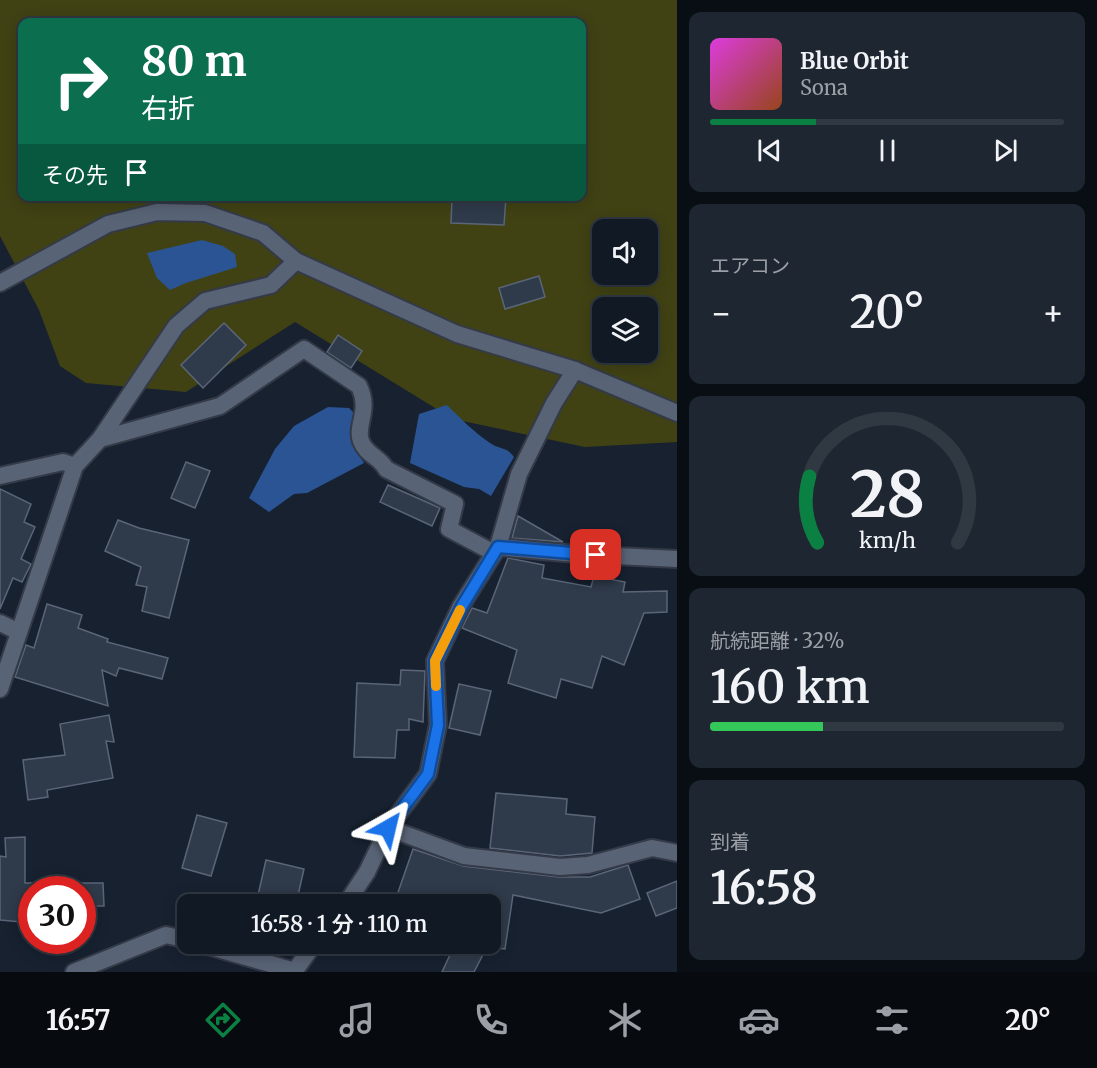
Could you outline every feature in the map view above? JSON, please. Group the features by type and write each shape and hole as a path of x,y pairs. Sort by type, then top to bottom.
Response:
{"street":[{"path":"0,283 108,224 157,212 206,213 263,233 296,261 457,334 575,370 677,413"},
{"path":"0,689 75,466 100,439 176,326 205,301 271,285 296,261"},
{"path":"100,439 220,406 304,349 359,386 364,396 365,409 360,440 369,454 382,461 386,469 455,504 449,529 496,550 677,559"},
{"path":"353,894 367,872 388,828 428,774 438,725 435,661 462,606 496,550 519,474 554,403 575,370"},
{"path":"0,476 63,462 75,466"},
{"path":"0,623 19,632"},
{"path":"388,828 464,856 560,867 588,865 652,848 677,854"},
{"path":"74,972 166,935 177,938"},
{"path":"234,954 294,972 307,954"}],"shaded area":[{"path":"0,0 677,0 677,442 585,447 453,419 295,322 186,392 86,383 60,366 39,310 0,236"}],"water":[{"path":"202,240 223,246 235,254 237,267 170,290 157,278 147,253"},
{"path":"447,405 484,439 508,451 514,457 491,496 479,489 464,487 410,463 419,414"},
{"path":"328,407 349,408 357,416 351,443 364,463 307,493 294,494 269,512 249,498 275,449 294,426"}],"building":[{"path":"452,201 506,201 504,225 451,223"},
{"path":"539,276 545,297 505,309 499,288"},
{"path":"224,323 246,345 203,388 181,365"},
{"path":"338,335 362,351 351,368 327,352"},
{"path":"186,462 210,471 195,508 171,498"},
{"path":"388,485 440,508 432,526 380,502"},
{"path":"0,489 31,504 24,522 35,527 21,559 31,564 22,582 13,578 0,609"},
{"path":"518,516 563,542 512,538"},
{"path":"118,520 139,528 189,540 169,618 142,611 147,587 136,585 141,567 105,551"},
{"path":"508,558 544,565 542,578 591,587 594,576 625,582 623,592 667,591 667,612 644,613 624,665 602,656 592,688 561,679 556,698 508,683 517,650 462,628 472,608 487,613"},
{"path":"47,604 82,615 78,628 108,639 107,642 168,658 162,679 119,668 116,676 102,670 108,706 15,677 26,645 34,648"},
{"path":"401,670 425,671 423,722 409,719 409,730 397,730 395,758 354,757 357,683 400,685"},
{"path":"459,684 491,691 480,735 449,728"},
{"path":"109,715 114,742 106,741 113,778 47,790 48,797 28,800 23,760 65,755 60,724"},
{"path":"496,793 567,799 566,814 595,817 592,853 560,856 490,848"},
{"path":"197,815 227,823 211,876 182,868"},
{"path":"25,837 25,876 18,876 18,922 0,920 0,856 6,857 5,838"},
{"path":"413,849 463,866 559,877 590,877 628,865 640,899 601,913 513,895 505,949 501,949 501,894 397,894"},
{"path":"266,860 304,869 298,894 258,894"},
{"path":"677,881 677,908 656,916 647,893"},
{"path":"96,883 103,883 104,906 96,906"},
{"path":"450,954 483,954 474,972 442,972"}],"slow traffic":[{"path":"436,686 435,661 460,610"}],"route":[{"path":"388,828 428,774 438,725 435,661 462,606 498,547 596,555"}]}
